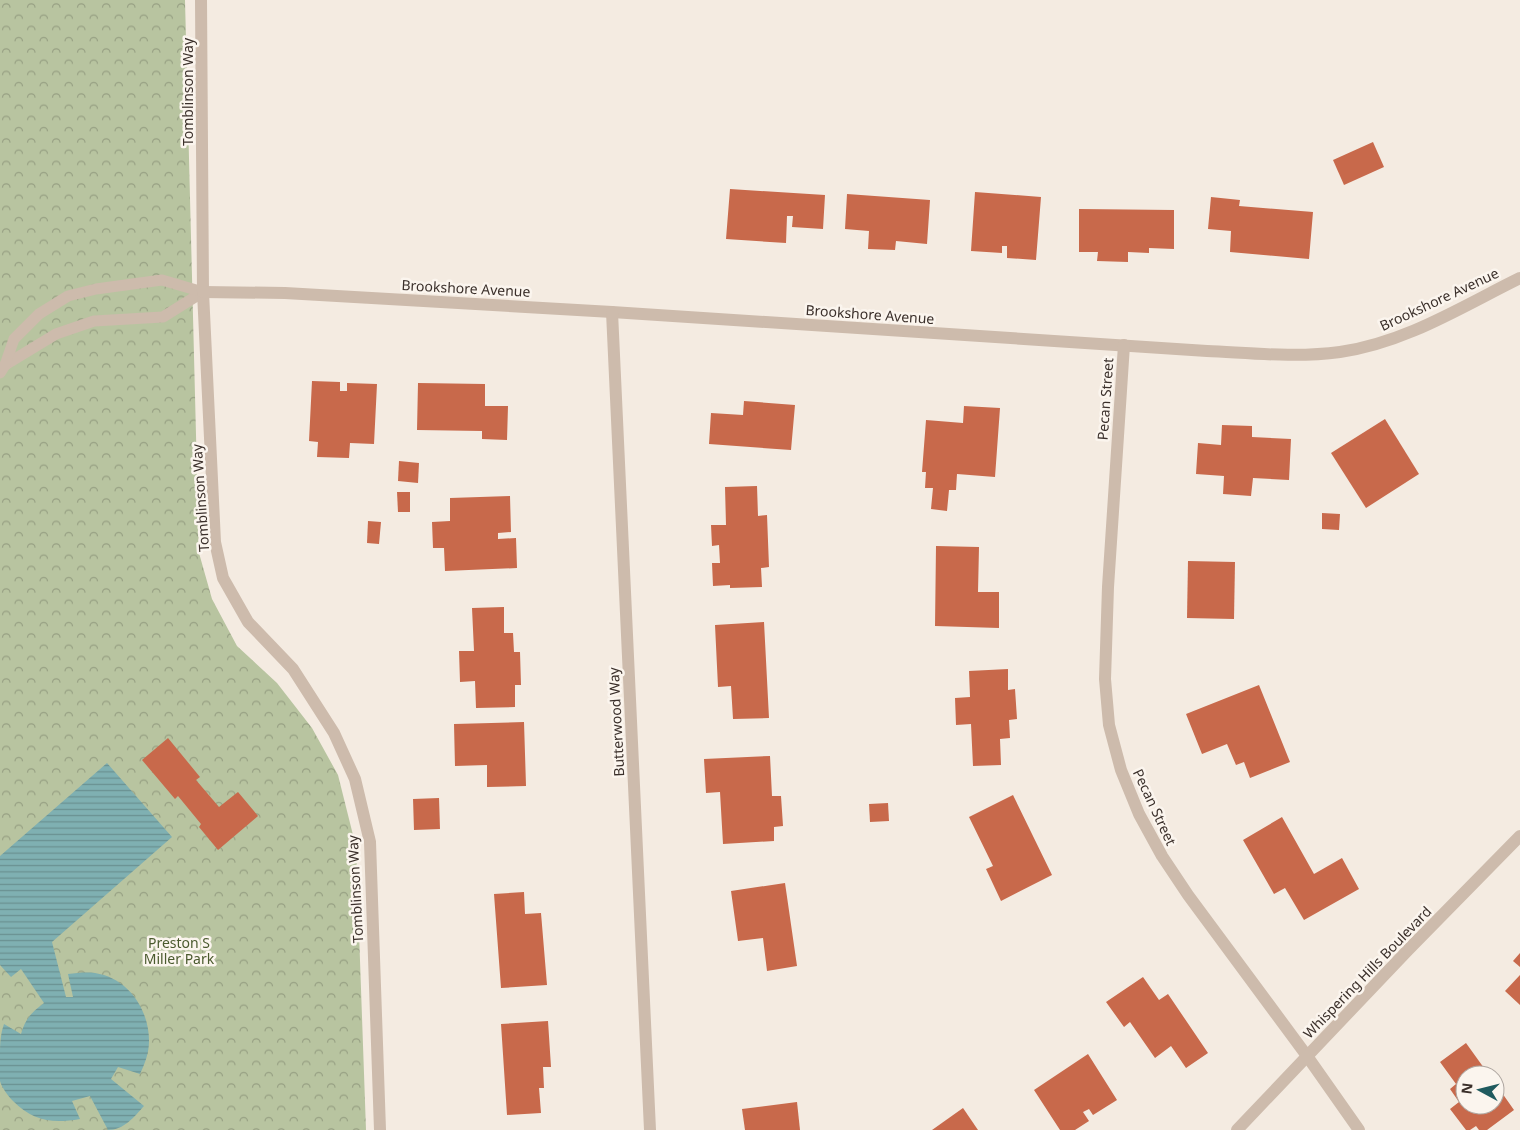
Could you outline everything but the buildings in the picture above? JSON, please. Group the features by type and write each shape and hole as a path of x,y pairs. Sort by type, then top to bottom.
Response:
{"street":[{"name":"Tomblinson Way","path":"201,0 203,292 215,542 223,578 248,622 294,670 334,733 355,779 370,842 380,1130"},
{"name":"Brookshore Avenue","path":"203,292 285,293 1252,353 1297,354 1342,352 1385,341 1427,324 1520,278"},
{"name":"Butterwood Way","path":"612,312 650,1130"},
{"name":"Pecan Street","path":"1124,345 1108,587 1105,680 1109,725 1121,770 1139,814 1162,856 1188,895 1359,1130"},
{"name":"Whispering Hills Boulevard","path":"1237,1130 1520,836"}],"lane":[{"path":"3,369 14,339 38,314 68,296 96,289 162,280 203,292"},
{"path":"3,369 56,334 94,321 163,317 203,292"}],"green space":[{"name":"Preston S Miller Park","path":"0,0 185,0 199,553 212,599 237,646 277,683 312,728 338,775 356,847 366,1130 0,1130"}],"water":[{"path":"107,763 172,837 52,942 66,997 73,997 68,974 95,973 107,976 127,988 141,1007 145,1018 149,1045 140,1074 118,1067 111,1079 144,1106 124,1125 108,1130 90,1096 72,1101 80,1119 52,1121 36,1117 20,1108 7,1094 0,1081 0,1041 4,1024 21,1034 30,1016 44,1003 21,969 11,977 0,965 0,856"}]}
